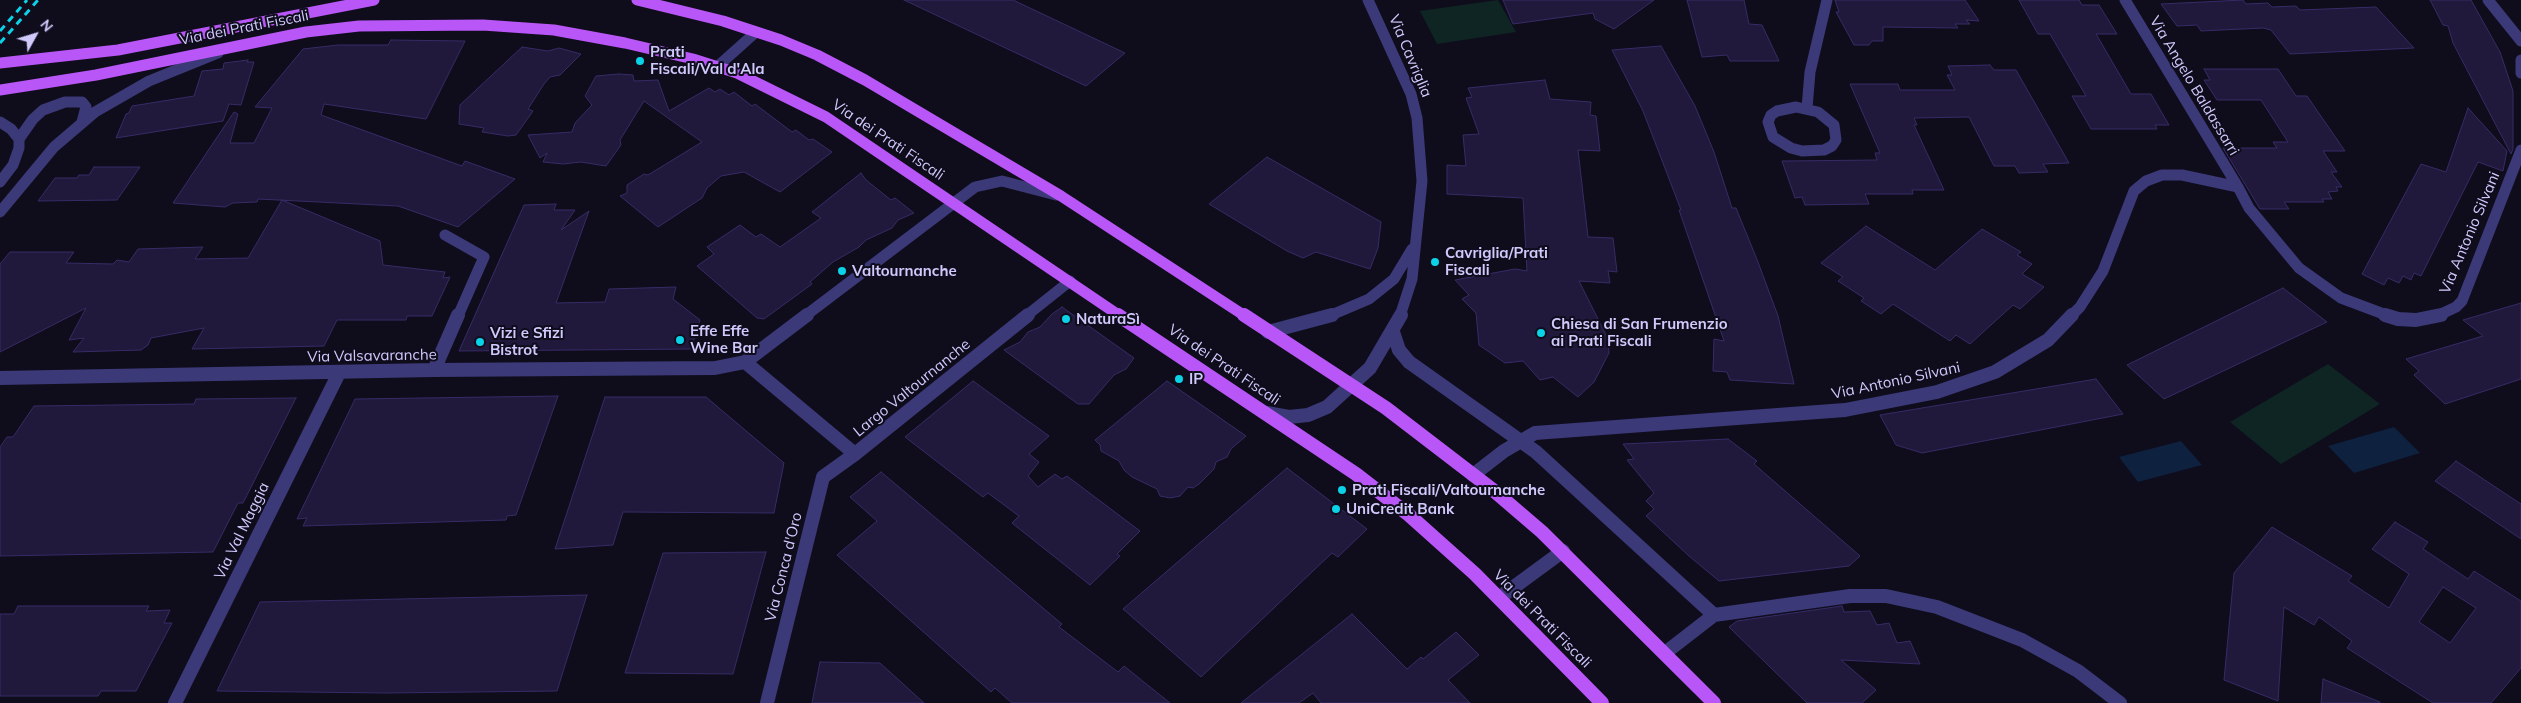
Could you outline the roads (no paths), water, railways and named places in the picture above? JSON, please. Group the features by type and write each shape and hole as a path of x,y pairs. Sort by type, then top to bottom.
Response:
{"main road":[{"name":"Via dei Prati Fiscali","path":"0,64 133,47 374,0"},
{"path":"637,0 694,13 756,32 800,47 851,72 1061,196 1240,315 1386,408 1519,512 1563,551 1714,703"},
{"name":"Via dei Prati Fiscali","path":"0,90 96,75 306,32 360,26 496,26 593,36 718,66 756,81 826,117 953,205 1070,281 1389,498 1429,532 1499,598 1602,703"}],"street":[{"name":"Via Cavriglia","path":"1266,414 1289,417 1308,415 1327,407 1352,386 1370,368 1393,332 1402,312 1412,278 1422,182 1417,118 1411,94 1368,0"},
{"path":"1807,108 1810,72 1827,0"},
{"name":"Via Angelo Baldassarri","path":"2125,0 2238,187"},
{"path":"2488,0 2521,41"},
{"path":"718,66 756,32"},
{"path":"0,212 44,157 82,122 117,98 150,81 240,46"},
{"path":"2521,60 2521,73"},
{"path":"0,182 13,166 19,148 19,138 38,114 57,104 82,102 86,107 82,122"},
{"path":"1796,107 1807,108 1827,118 1834,125 1837,132 1836,140 1824,150 1802,152 1791,148 1773,136 1769,129 1768,122 1777,110 1796,107"},
{"path":"0,122 11,129 19,138"},
{"name":"Via Antonio Silvani","path":"1473,475 1521,440 1535,433 1845,410 1928,394 1967,383 1995,372 2036,348 2065,324 2080,307 2103,271 2132,198 2141,184 2157,176 2172,175 2238,187 2249,208 2299,268 2341,298 2380,314 2406,320 2424,319 2448,312 2462,302 2521,150"},
{"path":"745,362 975,187 997,181 1061,196"},
{"path":"434,370 484,257 445,235"},
{"name":"Via Cavriglia","path":"1268,332 1330,316 1369,299 1394,279 1414,245"},
{"name":"Largo Valtournanche","path":"745,362 856,454 1070,281"},
{"path":"1393,332 1399,350 1409,362 1521,440 1568,480 1714,615"},
{"name":"Via Valsavaranche","path":"0,378 434,370 715,368 745,362"},
{"name":"Via Val Maggia","path":"175,703 339,373"},
{"name":"Via Conca d'Oro","path":"767,703 823,478 856,454"},
{"path":"1499,598 1563,551"},
{"path":"1665,653 1714,615 1850,596 1876,595 1896,597 1937,607 2022,640 2078,671 2120,703"}],"water":[{"path":"2394,427 2420,453 2354,473 2328,446"},
{"path":"2181,441 2202,465 2138,482 2119,457"}],"railway":[{"path":"0,31 27,0"},
{"path":"0,43 38,0"}],"place":[{"name":"Prati Fiscali/Val d'Ala","path":"640,61"},
{"name":"Cavriglia/Prati Fiscali","path":"1435,262"},
{"name":"Valtournanche","path":"842,271"},
{"name":"NaturaSì","path":"1066,319"},
{"name":"Chiesa di San Frumenzio ai Prati Fiscali","path":"1541,333"},
{"name":"Effe Effe Wine Bar","path":"680,340"},
{"name":"Vizi e Sfizi Bistrot","path":"480,342"},
{"name":"IP","path":"1179,379"},
{"name":"Prati Fiscali/Valtournanche","path":"1342,490"},
{"name":"UniCredit Bank","path":"1336,509"}]}
